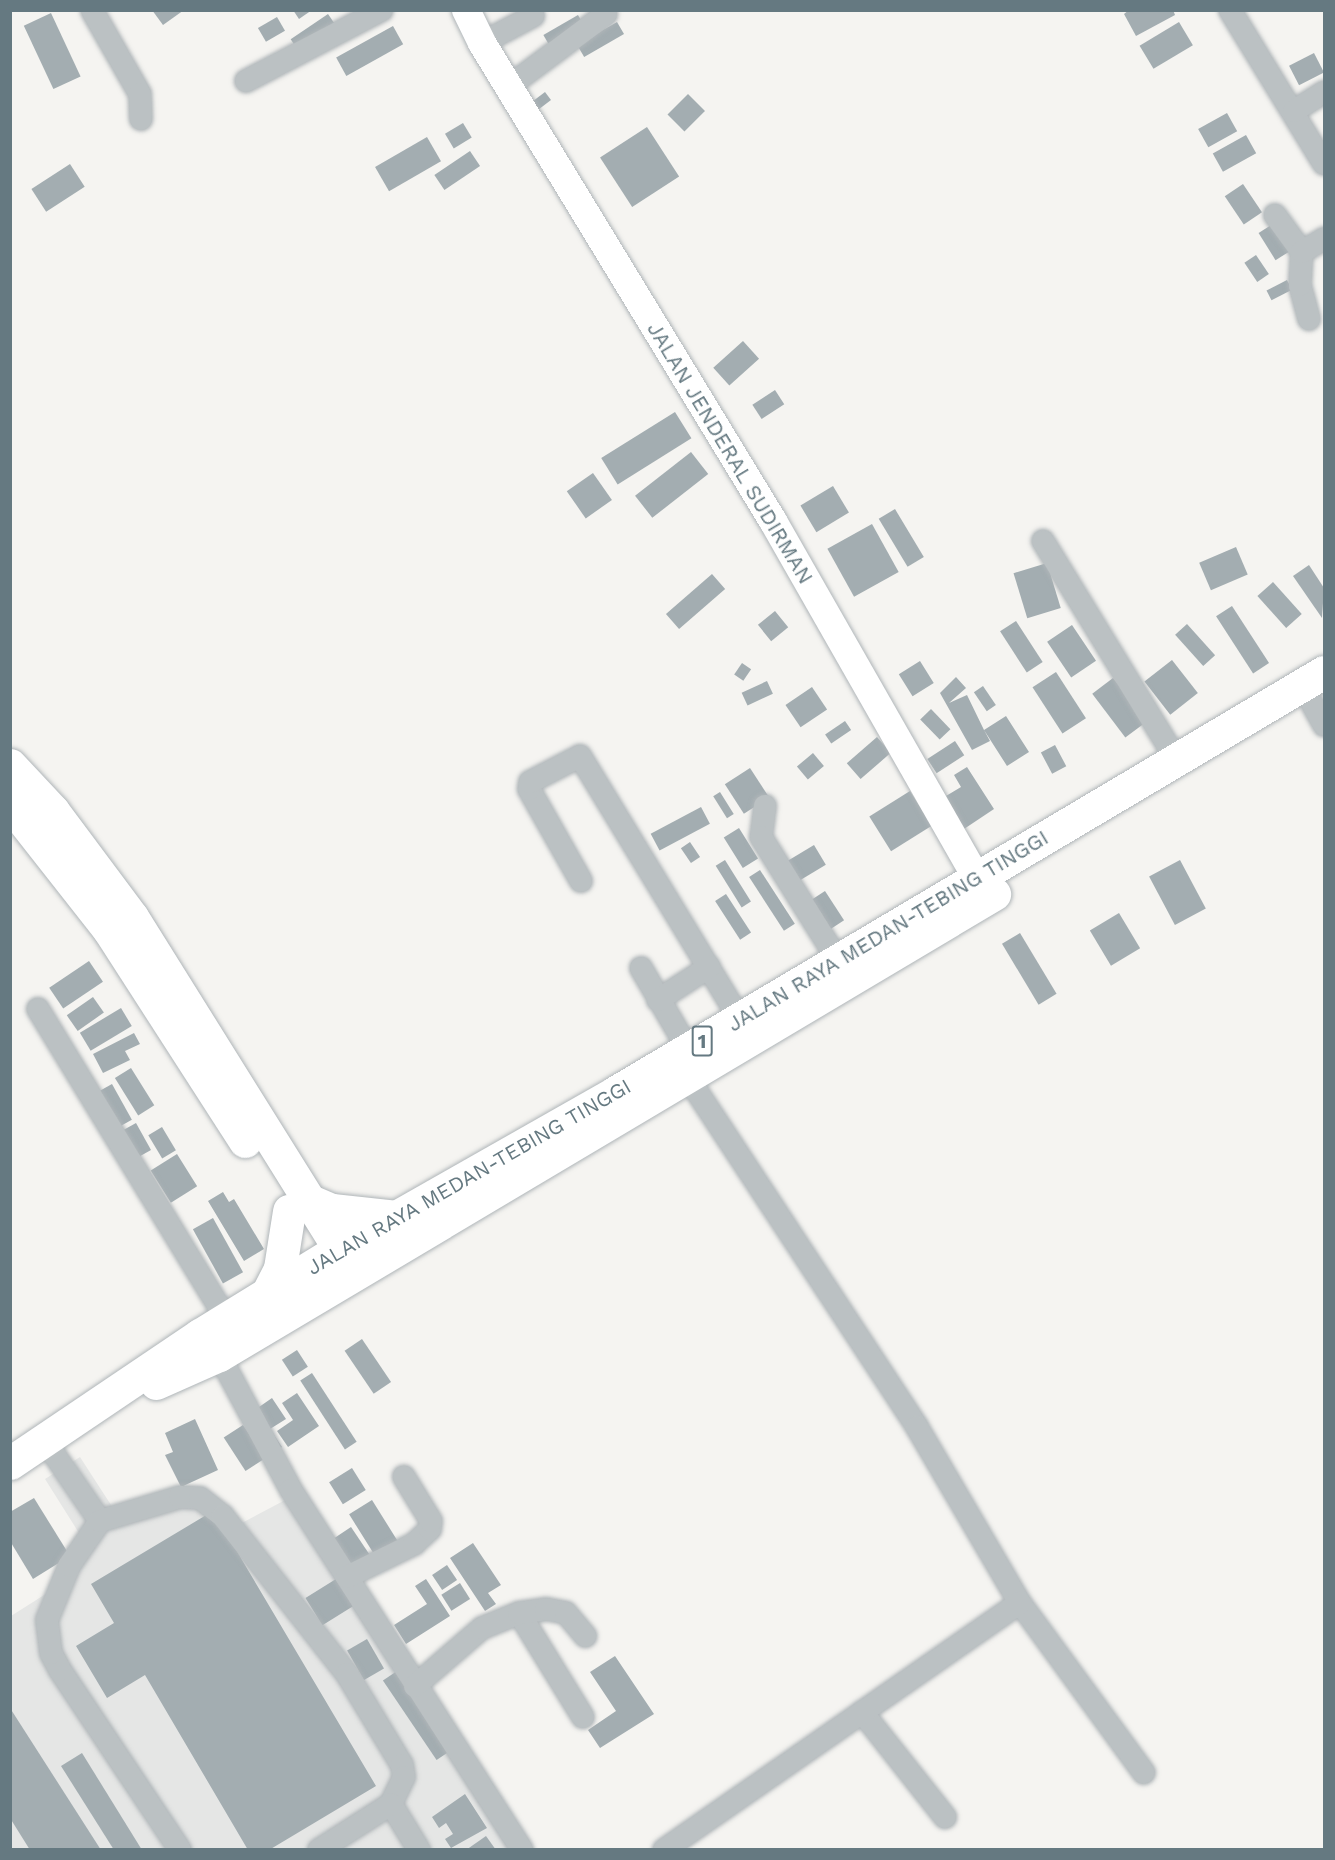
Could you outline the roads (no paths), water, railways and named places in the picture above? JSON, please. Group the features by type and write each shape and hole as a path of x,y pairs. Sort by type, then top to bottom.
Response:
{"highway":[{"name":"JALAN RAYA MEDAN-TEBING TINGGI","path":"10,1462 83,1416 226,1318 266,1296 338,1268 688,1063 982,888 1176,759 1324,672"},
{"name":"JALAN RAYA MEDAN-TEBING TINGGI","path":"83,1416 219,1355 338,1268 397,1217 688,1063 740,1019 838,960 982,888 1321,709"},
{"path":"10,765 53,811 132,916 298,1205 280,1268 266,1296"},
{"path":"10,804 109,930 298,1205 338,1268"},
{"path":"298,1205 397,1217"}],"main road":[{"name":"JALAN JENDERAL SUDIRMAN","path":"466,10 508,87 772,521 982,888"}],"street":[{"path":"92,10 140,94 141,119"},
{"path":"246,81 382,10"},
{"path":"1230,10 1294,111 1324,164"},
{"path":"508,87 606,14"},
{"path":"482,43 533,16"},
{"path":"1294,111 1324,92"},
{"path":"1275,215 1302,252 1300,285 1309,319"},
{"path":"1302,252 1324,239"},
{"path":"1043,541 1176,759"},
{"path":"581,881 529,789 530,782 580,756 740,1019"},
{"path":"765,806 761,837 838,960"},
{"path":"658,1000 709,967"},
{"path":"641,968 688,1063 917,1427 1020,1603 1144,1773"},
{"path":"38,1009 226,1318"},
{"path":"219,1355 291,1490 522,1850"},
{"path":"45,1441 100,1521"},
{"path":"347,1577 414,1544 430,1529 431,1521 404,1477"},
{"path":"180,1850 51,1653 47,1620 69,1566 100,1521 180,1497 200,1498 223,1516 347,1674 402,1765 405,1777 391,1804 319,1850"},
{"path":"664,1850 1020,1603"},
{"path":"415,1686 482,1628 519,1613 546,1609 566,1613 585,1636"},
{"path":"519,1613 583,1717"},
{"path":"862,1712 945,1817"},
{"path":"391,1804 419,1850"}]}
